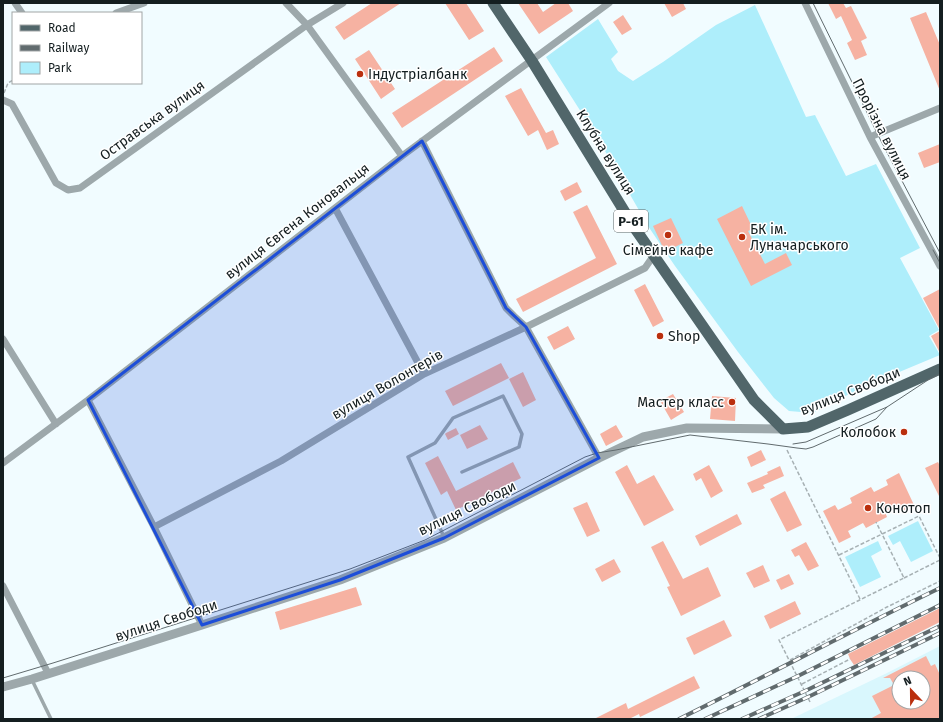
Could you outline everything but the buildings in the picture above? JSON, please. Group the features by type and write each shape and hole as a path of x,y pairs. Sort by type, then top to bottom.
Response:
{"main road":[{"name":"Клубна вулиця","path":"493,3 532,61 634,227 754,400 783,429"},
{"name":"вулиця Свободи","path":"783,429 808,427 940,369"}],"street":[{"path":"15,3 21,12"},
{"path":"119,12 144,3"},
{"path":"286,3 307,25 402,156"},
{"name":"Остравська вулиця","path":"3,100 12,104 56,183 68,190 80,188 307,25 343,3"},
{"name":"вулиця Євгена Коновальця","path":"4,461 88,400 402,156 609,3"},
{"name":"Прорізна вулиця","path":"805,3 870,137 940,266"},
{"path":"870,137 940,108"},
{"path":"422,141 506,308 526,327 600,458"},
{"path":"335,208 424,374"},
{"name":"вулиця Волонтерів","path":"154,527 281,461 424,374 526,327 645,268 654,255"},
{"path":"3,340 56,424"},
{"path":"88,400 154,527 202,625"},
{"name":"вулиця Свободи","path":"3,687 340,580 444,538 642,437 687,428 783,429"},
{"path":"3,586 48,673"}],"lane":[{"path":"444,538 408,457 435,443 453,418 503,396 522,434 519,447 462,472"},
{"path":"32,679 51,719"}],"path":[{"path":"3,95 8,83 12,81"},
{"path":"787,450 860,600"},
{"path":"810,702 779,640 940,559 919,516 839,555"},
{"path":"876,522 904,578"},
{"path":"790,660 888,607 940,581"},
{"path":"802,684 850,660"}],"highlighted area":[{"path":"422,141 506,308 526,327 599,458 444,538 340,580 202,625 88,400"}],"shaded area":[{"path":"940,646 940,719 791,719 891,671 891,710 931,710 931,670 893,670"}],"green space":[{"path":"755,5 806,117 815,115 846,176 876,164 920,248 900,258 939,330 929,336 940,355 873,383 813,413 789,411 774,398 738,352 675,266 648,226 597,137 546,57 598,19 618,52 611,59 618,71 633,81 716,25"},
{"path":"918,521 933,551 911,562 900,541 893,545 888,536"},
{"path":"878,541 882,550 871,556 881,577 860,587 845,557"}],"tram line":[{"path":"813,3 881,141 940,253"},
{"path":"933,250 940,263"},
{"path":"793,444 806,442 887,407 928,380 940,374"},
{"path":"3,678 350,569 425,540 585,457 597,453 690,435 806,449 876,419 887,407"}],"railway":[{"path":"679,719 940,588"},
{"path":"705,719 798,676 940,605"},
{"path":"742,719 805,691 940,626"},
{"path":"759,719 940,633"}],"place":[{"name":"Індустріалбанк","path":"360,74"},
{"name":"Сімейне кафе","path":"668,235"},
{"name":"БК ім. Луначарського","path":"742,237"},
{"name":"Shop","path":"660,336"},
{"name":"Мастер класс","path":"732,402"},
{"name":"Колобок","path":"904,432"},
{"name":"Конотоп","path":"868,508"}]}
